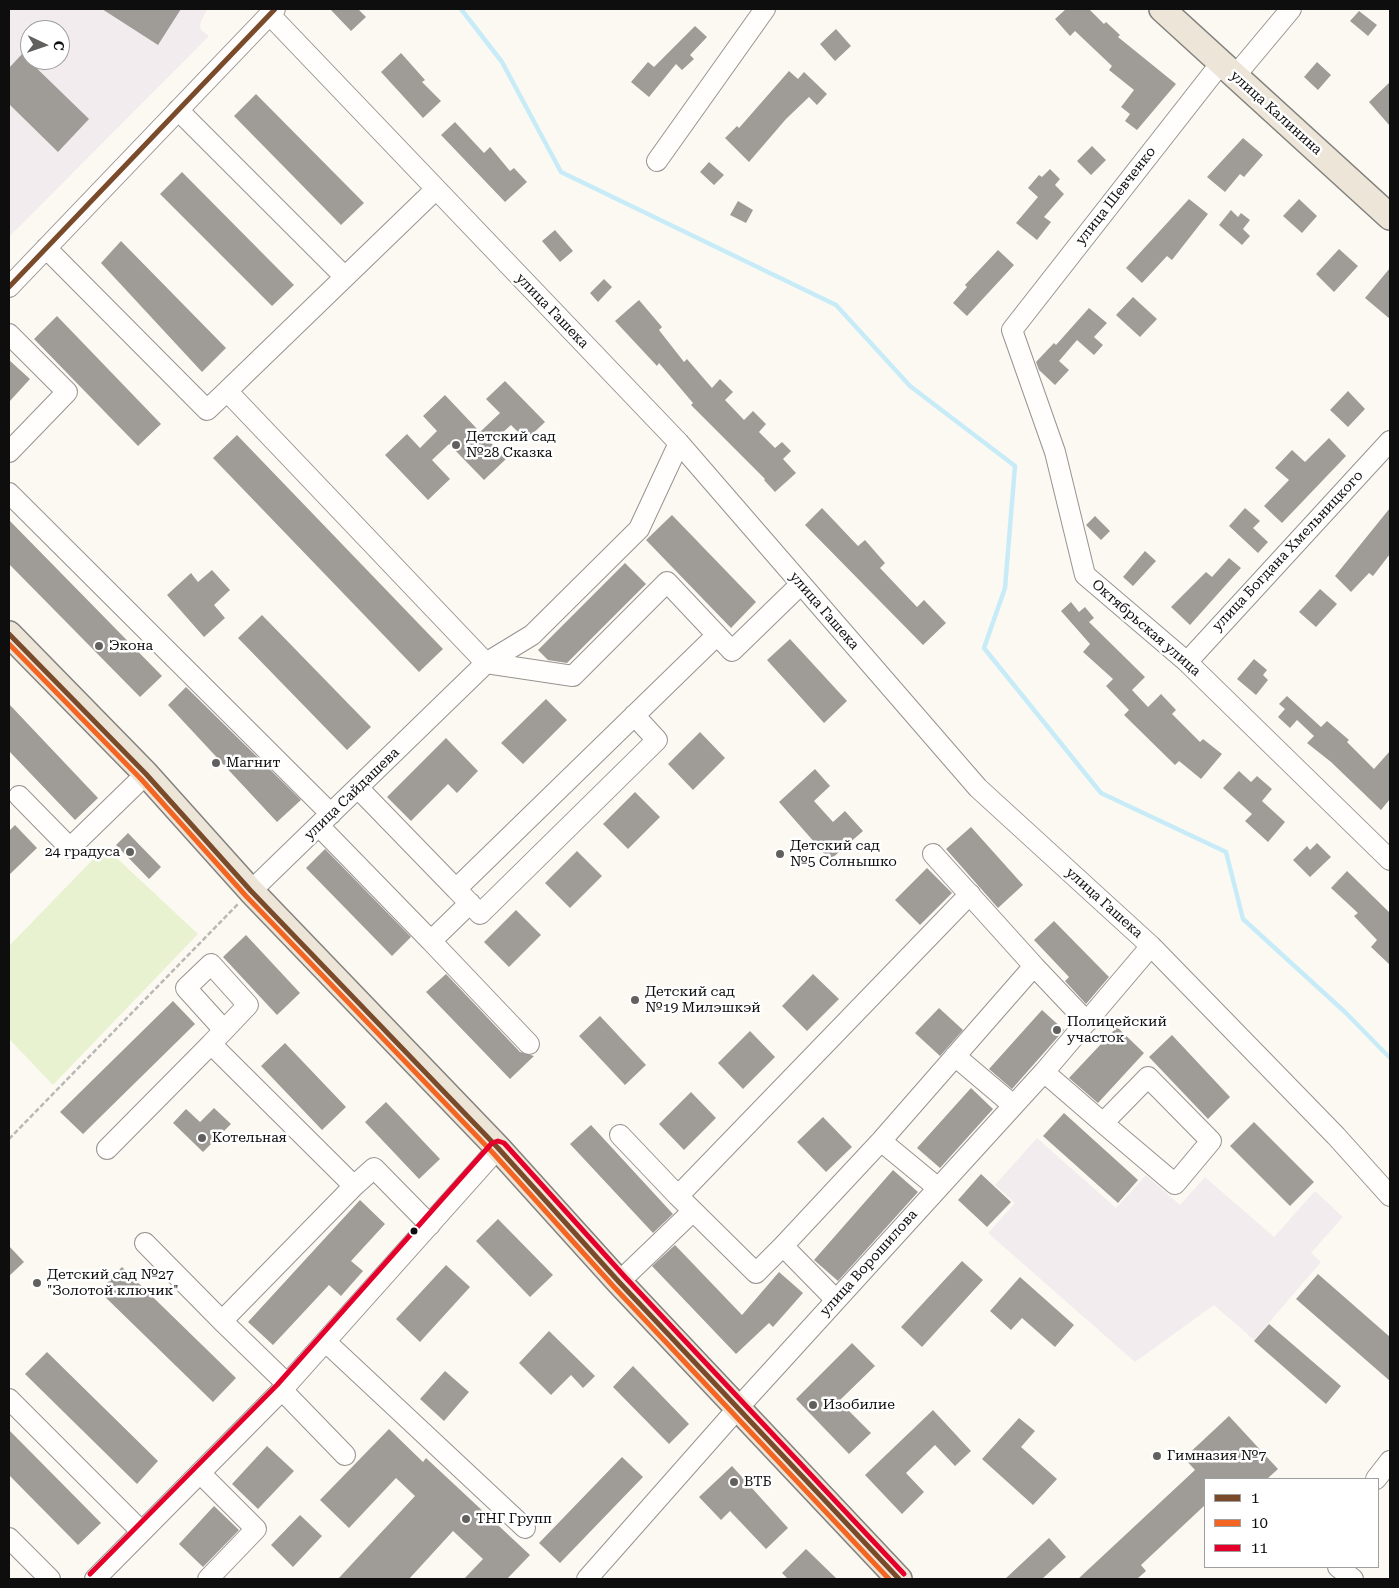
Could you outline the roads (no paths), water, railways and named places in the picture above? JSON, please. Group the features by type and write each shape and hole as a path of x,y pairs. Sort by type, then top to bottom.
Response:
{"main road":[{"name":"улица Калинина","path":"1162,9 1390,216"},
{"path":"9,634 146,774 251,891 498,1148 619,1282 899,1579"}],"street":[{"path":"657,161 765,9"},
{"name":"улица Шевченко","path":"1012,330 1228,69 1291,9"},
{"path":"9,287 273,12"},
{"name":"улица Гашека","path":"273,12 435,190 679,443 978,788 1151,946 1336,1136 1390,1196"},
{"path":"178,110 345,277"},
{"path":"46,248 207,410 435,190"},
{"name":"Октябрьская улица","path":"1012,330 1055,452 1084,574 1187,662 1390,860"},
{"path":"9,334 67,392 9,452"},
{"path":"227,391 486,663 573,676 667,582 732,651 801,584"},
{"name":"улица Богдана Хмельницкого","path":"1187,662 1390,441"},
{"name":"улица Сайдашева","path":"251,891 486,663 532,635 639,529 679,443"},
{"path":"9,493 325,820 431,942 529,1044"},
{"path":"456,889 717,635"},
{"path":"358,788 480,914 657,740 634,715"},
{"path":"12,796 70,848 146,774"},
{"path":"933,854 1087,1022"},
{"path":"678,1196 970,894"},
{"path":"431,942 470,903"},
{"name":"улица Ворошилова","path":"587,1579 615,1551 738,1408 1044,1072 1151,946"},
{"path":"620,1135 693,1212 756,1273 880,1141 1034,966"},
{"path":"107,1149 218,1037 354,1186"},
{"path":"955,1056 1013,1105"},
{"path":"1044,1072 1103,1123 1175,1184 1211,1141 1148,1077 1103,1123"},
{"path":"880,1141 938,1188"},
{"path":"95,1579 284,1387 498,1148"},
{"path":"222,1321 354,1186 374,1168 430,1226"},
{"path":"619,1282 693,1212"},
{"path":"145,1243 222,1321 345,1455"},
{"path":"783,1246 836,1300"},
{"path":"326,1342 525,1528"},
{"path":"9,1398 141,1531"},
{"path":"1377,1478 1390,1461"},
{"path":"200,1474 256,1529 208,1579"},
{"path":"9,1538 50,1579"},
{"path":"1339,1568 1353,1579"}],"waterway":[{"path":"461,9 502,62 561,172 836,305 910,386 1015,466 1005,588 984,648 1101,793 1226,852 1243,919 1346,1013 1390,1058"}],"place":[{"name":"Детский сад №28 Сказка","path":"456,445"},
{"name":"Экона","path":"99,646"},
{"name":"Магнит","path":"216,763"},
{"name":"24 градуса","path":"130,852"},
{"name":"Детский сад №5 Солнышко","path":"780,854"},
{"name":"Детский сад №19 Милэшкэй","path":"635,1000"},
{"name":"Полицейский участок","path":"1057,1030"},
{"name":"Котельная","path":"202,1138"},
{"name":"Детский сад №27 \"Золотой ключик\"","path":"37,1283"},
{"name":"Изобилие","path":"813,1405"},
{"name":"Гимназия №7","path":"1157,1456"},
{"name":"ВТБ","path":"734,1482"},
{"name":"ТНГ Групп","path":"466,1519"}]}
